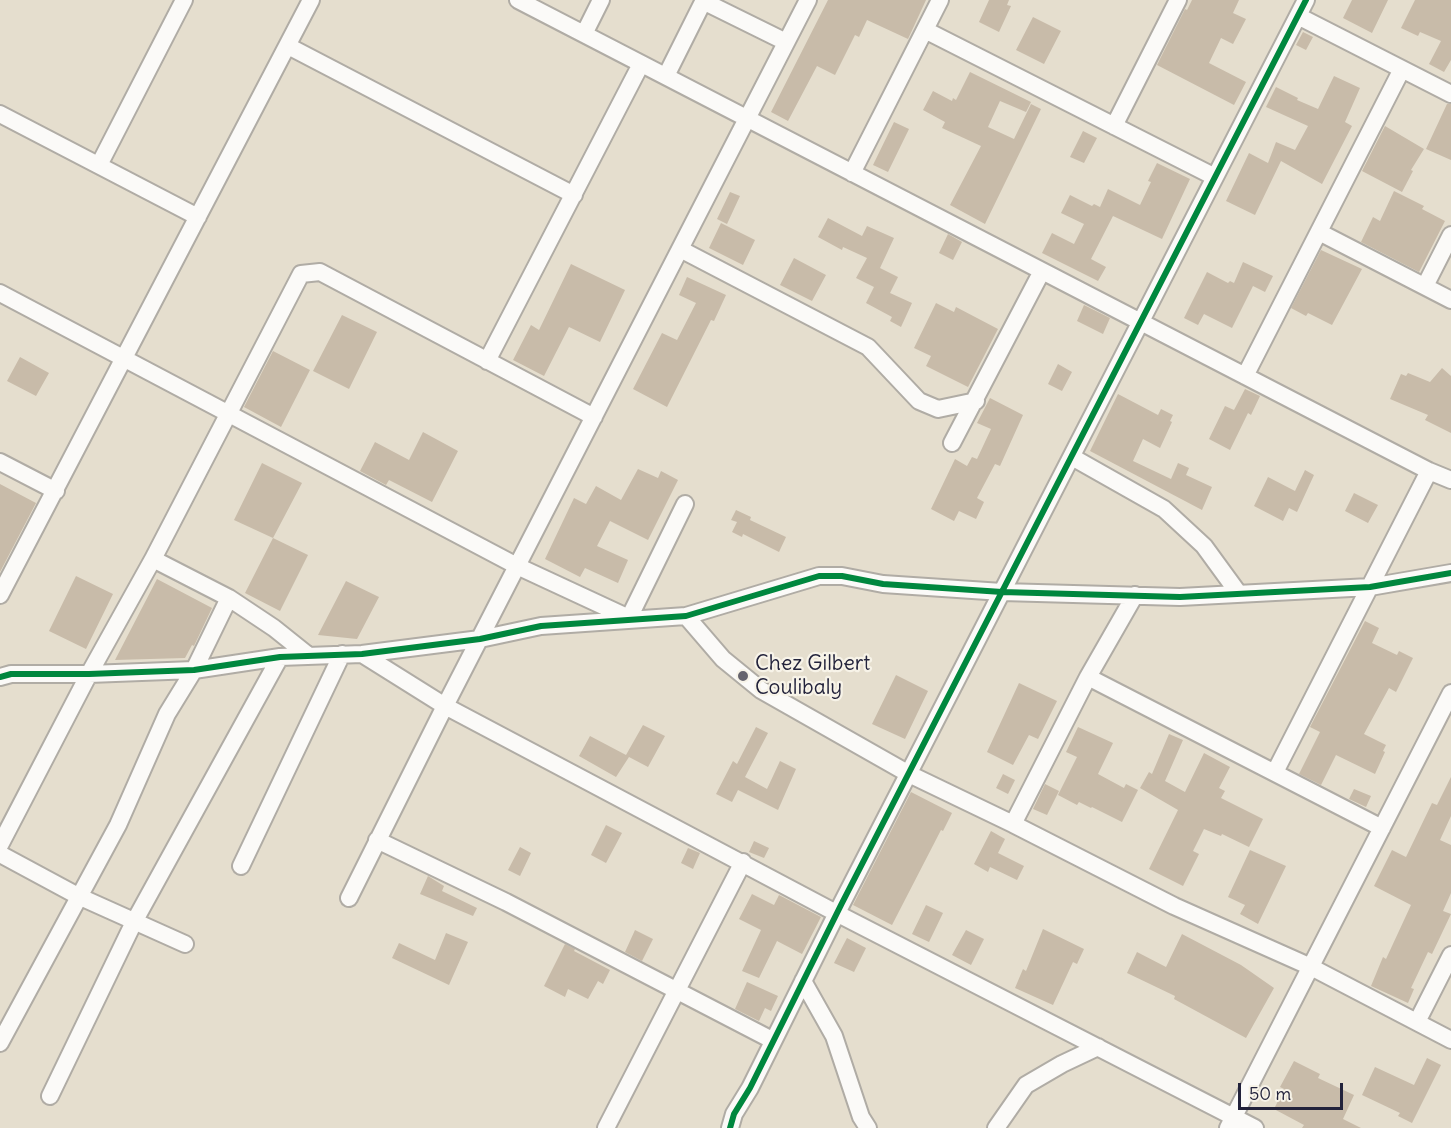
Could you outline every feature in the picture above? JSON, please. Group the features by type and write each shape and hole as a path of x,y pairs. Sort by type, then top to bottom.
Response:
{"street":[{"path":"99,165 184,0"},
{"path":"0,596 311,0"},
{"path":"518,0 1429,471 1451,480"},
{"path":"584,34 601,0"},
{"path":"666,76 704,0 786,42"},
{"path":"349,898 445,706 808,0"},
{"path":"852,173 940,0"},
{"path":"1114,126 1178,0"},
{"path":"730,1128 734,1114 750,1088 772,1040 1306,0"},
{"path":"1298,15 1451,94"},
{"path":"925,30 1215,177"},
{"path":"288,46 574,195"},
{"path":"487,361 641,64"},
{"path":"1245,376 1402,69"},
{"path":"0,114 198,217"},
{"path":"1319,232 1451,300"},
{"path":"1425,286 1451,235"},
{"path":"680,249 868,347 919,401 938,409 976,401"},
{"path":"952,443 1042,271"},
{"path":"0,845 89,674 153,559 301,274 320,272 594,417"},
{"path":"0,293 227,415 517,566 630,618"},
{"path":"1072,457 1164,509 1204,546 1239,594"},
{"path":"0,462 56,491"},
{"path":"1275,772 1429,471"},
{"path":"630,618 685,504"},
{"path":"153,559 229,598 274,628 309,656"},
{"path":"0,676 194,670 280,657 362,654 480,639 541,626 630,618 686,616 819,576 842,576 883,584 1002,592 1180,597 1370,587 1451,573"},
{"path":"1013,824 1088,676 1135,595"},
{"path":"0,1043 118,825 167,714 194,670 229,598"},
{"path":"686,616 723,659 761,690 909,774 1174,906 1311,967 1451,1040"},
{"path":"241,866 342,654"},
{"path":"362,654 445,706 838,914 1098,1047 1231,1122 1255,1128"},
{"path":"50,1096 134,922 280,657"},
{"path":"1088,676 1382,828"},
{"path":"1231,1122 1451,693"},
{"path":"377,840 506,902 772,1040"},
{"path":"0,854 78,896 185,944"},
{"path":"606,1128 743,862"},
{"path":"1417,1022 1451,955"},
{"path":"803,981 834,1036 861,1117 868,1128"},
{"path":"996,1128 1026,1085 1098,1047"}],"building":[{"path":"828,0 926,0 908,39 867,20 859,37 855,35 835,75 817,66 788,121 771,112"},
{"path":"989,0 1009,0 1007,5 1011,6 999,32 979,22"},
{"path":"1192,0 1239,0 1233,13 1246,19 1233,44 1221,38 1209,63 1246,82 1234,105 1157,65 1185,9 1187,10"},
{"path":"1352,0 1388,0 1372,33 1343,18"},
{"path":"1415,0 1451,0 1451,60 1444,72 1429,64 1441,41 1420,32 1418,36 1401,28"},
{"path":"1033,17 1061,31 1044,64 1016,50"},
{"path":"1303,32 1313,37 1306,50 1296,45"},
{"path":"970,72 1031,102 1026,112 1000,101 988,127 1014,139 1031,104 1041,109 985,224 950,205 981,146 942,128 945,122 923,110 933,91 952,101 953,98 956,100"},
{"path":"1334,76 1360,88 1345,122 1352,126 1322,184 1281,161 1255,215 1226,201 1249,153 1268,163 1276,142 1295,150 1308,126 1266,107 1276,87 1318,109"},
{"path":"1447,104 1451,104 1451,160 1426,149"},
{"path":"894,122 909,129 888,172 873,165"},
{"path":"1385,126 1424,149 1411,170 1413,171 1402,192 1362,171"},
{"path":"1083,131 1097,138 1084,163 1070,157"},
{"path":"1157,163 1190,179 1162,239 1113,216 1091,259 1106,267 1098,281 1042,253 1052,233 1074,244 1084,224 1061,213 1070,195 1092,206 1094,204 1100,207 1108,189 1140,205"},
{"path":"1394,191 1424,206 1422,209 1445,221 1419,272 1361,242 1373,217 1380,221"},
{"path":"730,192 740,196 727,224 717,219"},
{"path":"828,218 862,236 867,226 894,238 880,268 898,277 890,293 912,303 901,327 890,321 892,317 866,303 874,287 856,278 867,258 843,247 842,250 818,237"},
{"path":"721,223 755,240 743,265 709,248"},
{"path":"948,234 962,242 953,260 939,253"},
{"path":"1321,250 1362,269 1332,325 1308,313 1306,316 1291,308"},
{"path":"794,258 826,275 812,301 780,285"},
{"path":"1243,262 1273,276 1265,292 1253,286 1232,328 1204,314 1198,325 1184,318 1207,272 1228,283 1230,281 1234,283"},
{"path":"571,264 625,290 600,342 569,327 544,376 513,360 531,325 539,330"},
{"path":"687,277 726,295 667,407 633,389 662,333 677,340 696,303 679,295"},
{"path":"936,303 954,312 956,307 998,329 968,387 926,366 931,356 914,348"},
{"path":"1084,305 1110,318 1103,334 1077,321"},
{"path":"342,315 377,332 349,389 313,371"},
{"path":"273,351 310,370 281,427 244,407"},
{"path":"20,357 49,373 36,396 7,381"},
{"path":"1058,364 1072,372 1062,391 1048,384"},
{"path":"1442,368 1451,376 1451,433 1425,420 1428,415 1390,399 1401,374 1406,376 1408,373 1430,382"},
{"path":"1245,389 1260,396 1251,415 1248,413 1230,450 1209,439 1225,406 1234,410"},
{"path":"1118,394 1158,415 1161,409 1173,415 1160,448 1143,439 1133,461 1171,479 1178,463 1189,468 1186,475 1212,487 1202,510 1090,451"},
{"path":"990,398 1023,415 1000,466 995,464 977,498 984,502 976,519 959,511 954,521 931,509 955,459 967,466 972,457 977,459 991,429 977,423"},
{"path":"423,432 458,451 432,502 389,480 386,485 360,471 375,442 409,460"},
{"path":"262,463 302,483 273,538 234,520"},
{"path":"638,469 658,478 661,471 678,480 648,540 610,521 597,546 628,560 618,583 585,568 580,577 545,559 574,498 586,504 596,486 621,500"},
{"path":"1305,470 1314,475 1297,512 1289,508 1283,521 1254,506 1268,477 1295,491"},
{"path":"0,484 36,503 0,572"},
{"path":"1354,493 1378,505 1368,523 1345,511"},
{"path":"736,510 751,517 750,520 786,537 779,552 743,534 742,537 732,532 737,522 731,520"},
{"path":"273,538 308,555 280,611 245,593"},
{"path":"76,576 113,594 86,649 49,631"},
{"path":"157,579 212,608 194,646 192,645 185,658 115,660"},
{"path":"346,581 379,597 357,639 318,635"},
{"path":"1365,621 1379,628 1372,643 1397,655 1399,651 1413,658 1396,692 1389,688 1364,734 1386,745 1375,774 1336,755 1321,785 1299,774 1320,732 1310,727"},
{"path":"896,675 928,691 905,739 872,724"},
{"path":"1019,683 1057,701 1038,739 1029,735 1013,765 987,752"},
{"path":"643,725 665,736 648,767 629,757 616,777 579,756 590,736 626,755"},
{"path":"756,727 768,733 745,777 767,789 780,761 796,769 778,810 738,790 732,802 716,794 733,761 737,764"},
{"path":"1078,727 1113,743 1098,774 1124,788 1126,784 1138,790 1122,822 1092,807 1079,802 1077,805 1058,795 1077,757 1066,752"},
{"path":"1169,734 1183,740 1165,781 1185,792 1204,753 1230,767 1219,788 1225,791 1221,798 1263,819 1249,847 1222,834 1221,836 1204,829 1193,851 1199,854 1183,886 1149,869 1178,810 1140,788 1149,772 1152,774"},
{"path":"1003,774 1015,780 1008,794 996,788"},
{"path":"1451,777 1451,816 1440,840 1451,845 1451,893 1443,911 1451,914 1432,954 1428,952 1411,988 1414,989 1408,1003 1371,986 1383,957 1386,959 1411,905 1374,886 1392,850 1406,857 1432,803 1437,805"},
{"path":"1045,784 1059,791 1047,815 1033,809"},
{"path":"1354,789 1371,796 1366,807 1349,799"},
{"path":"911,792 952,813 892,925 853,905"},
{"path":"606,825 622,833 606,863 591,855"},
{"path":"991,831 1005,839 998,853 1024,866 1017,880 990,867 988,872 974,864"},
{"path":"754,841 769,848 764,858 749,852"},
{"path":"520,847 531,853 520,876 508,870"},
{"path":"688,848 700,853 693,869 681,863"},
{"path":"1250,850 1286,866 1258,924 1240,914 1245,905 1228,897"},
{"path":"428,876 444,886 442,891 477,908 473,916 420,894"},
{"path":"752,894 774,905 779,895 821,917 802,954 777,941 759,978 742,971 761,930 739,919"},
{"path":"926,905 943,913 929,942 912,934"},
{"path":"1043,929 1084,949 1077,964 1073,962 1053,1005 1015,988 1023,969 1026,971"},
{"path":"635,930 653,939 642,961 625,952"},
{"path":"966,930 984,939 971,965 952,955"},
{"path":"446,933 468,942 449,985 392,958 399,943 435,960"},
{"path":"1182,934 1241,965 1274,988 1246,1038 1174,999 1175,996 1127,973 1137,952 1166,967"},
{"path":"847,938 866,948 854,972 834,963"},
{"path":"565,944 610,970 603,984 598,981 588,999 568,989 565,997 544,986"},
{"path":"747,982 778,996 771,1011 765,1008 759,1021 735,1009"},
{"path":"1427,1058 1441,1065 1412,1123 1398,1116 1400,1113 1362,1095 1375,1067 1414,1085"},
{"path":"1294,1061 1320,1074 1318,1078 1354,1095 1343,1119 1361,1128 1302,1128 1304,1125 1274,1109 1284,1089 1280,1087"}],"cycle path":[{"path":"730,1128 734,1114 750,1088 842,903 1306,0"},
{"path":"0,677 11,674 194,670 280,657 362,654 480,639 541,626 686,616 819,576 842,576 883,584 1002,592 1180,597 1370,587 1451,573"}],"place":[{"name":"Chez Gilbert Coulibaly","path":"743,676"}]}
